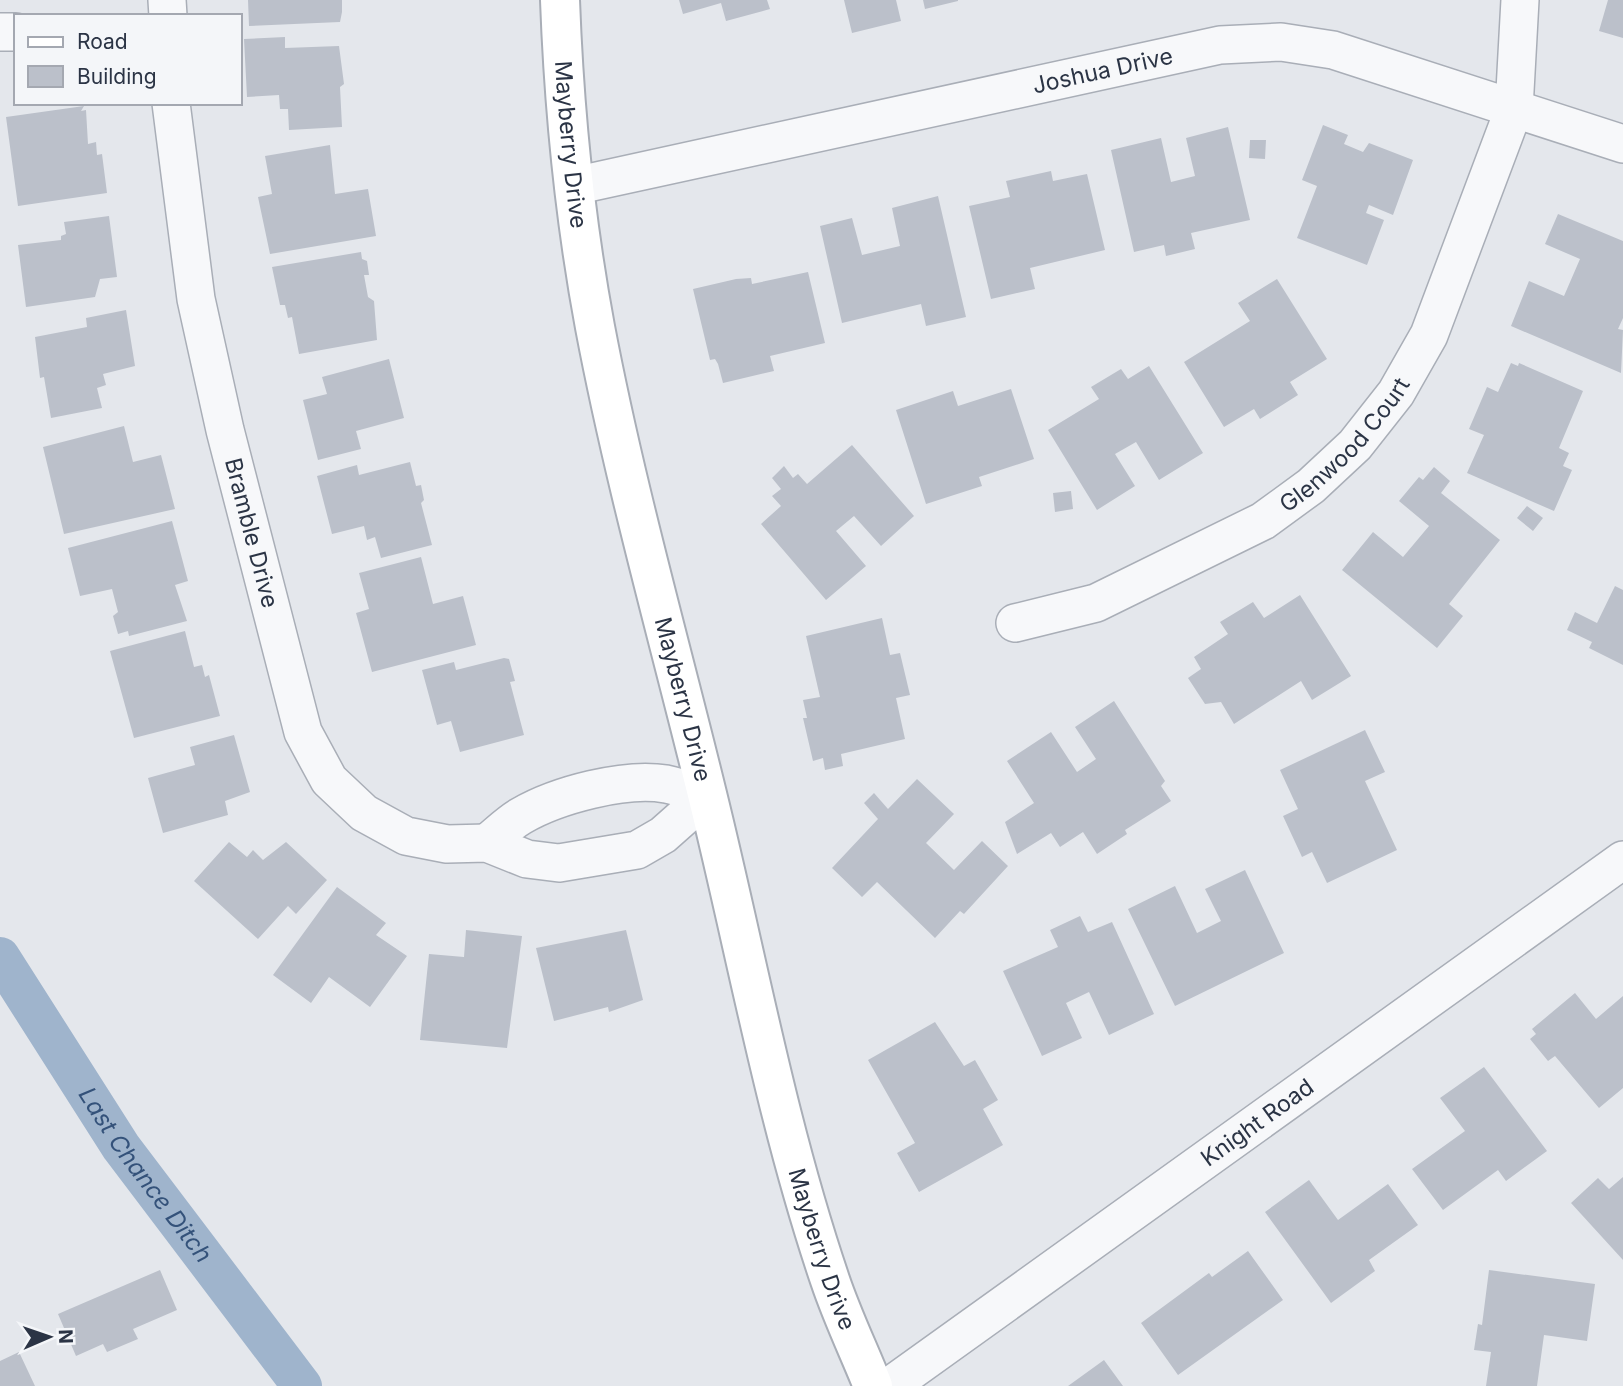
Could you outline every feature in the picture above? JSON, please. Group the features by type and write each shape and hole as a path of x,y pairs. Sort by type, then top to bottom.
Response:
{"main road":[{"name":"Mayberry Drive","path":"560,0 563,70 574,186 595,326 620,445 708,796 756,1016 803,1191 831,1282 873,1386"}],"street":[{"name":"Glenwood Court","path":"1015,623 1096,603 1263,521 1311,486 1355,445 1396,393 1429,335 1514,109 1520,0"},
{"name":"Joshua Drive","path":"574,186 1220,45 1281,42 1333,50 1623,144"},
{"name":"Bramble Drive","path":"171,105 195,299 225,430 303,732 329,780 364,813 406,836 447,844 487,843 527,859 559,863 637,850 663,835 708,796"},
{"path":"487,843 518,817 540,806 609,786 635,782 665,784 708,796"},
{"name":"Knight Road","path":"890,1386 1623,860"}],"building":[{"path":"248,0 342,0 342,12 340,22 249,26"},
{"path":"679,0 767,0 770,9 726,21 721,3 683,14"},
{"path":"844,0 896,0 901,21 852,33"},
{"path":"923,0 958,0 958,1 925,9"},
{"path":"1608,0 1623,0 1623,38 1599,31"},
{"path":"285,37 285,48 339,46 344,84 340,87 342,127 289,130 288,109 280,109 279,95 247,97 244,39"},
{"path":"84,106 81,111 86,110 88,144 96,142 97,155 102,154 107,193 18,206 6,117"},
{"path":"1323,125 1348,135 1344,144 1363,152 1369,143 1413,160 1393,215 1369,205 1366,213 1384,220 1367,265 1297,238 1317,186 1302,180"},
{"path":"1228,127 1250,220 1191,233 1195,249 1166,256 1164,245 1134,252 1111,150 1161,138 1171,182 1195,176 1186,138"},
{"path":"1250,140 1266,140 1265,159 1249,158"},
{"path":"330,145 335,194 368,189 376,236 270,254 258,197 272,194 265,156"},
{"path":"1051,171 1053,181 1087,174 1105,250 1030,268 1035,289 991,299 969,206 1010,197 1006,181"},
{"path":"938,196 966,317 926,326 921,304 842,323 820,226 852,218 862,255 900,246 892,208"},
{"path":"1558,214 1623,241 1623,318 1618,329 1623,330 1621,373 1511,326 1529,281 1564,296 1580,259 1545,244"},
{"path":"109,216 117,277 100,279 95,297 26,307 18,245 61,240 61,236 66,234 64,222"},
{"path":"361,252 362,259 367,261 369,275 364,275 368,297 374,301 377,340 299,354 292,317 288,318 285,305 280,305 272,267"},
{"path":"808,272 825,343 770,356 774,371 723,383 718,364 715,359 710,360 693,289 736,279 751,278 752,284"},
{"path":"1277,279 1327,359 1290,382 1298,395 1260,419 1254,409 1224,427 1184,362 1250,321 1238,303"},
{"path":"126,310 135,366 103,374 106,385 97,388 102,408 51,418 44,377 40,378 35,337 87,327 86,318"},
{"path":"389,359 404,418 356,431 361,449 318,460 303,400 327,394 322,377"},
{"path":"1511,363 1518,366 1519,363 1583,391 1559,448 1569,453 1563,466 1572,470 1554,511 1467,473 1484,435 1469,429 1487,387 1498,392"},
{"path":"1149,366 1203,453 1159,480 1136,442 1115,454 1135,486 1097,510 1048,430 1099,399 1091,387 1121,369 1128,379"},
{"path":"1011,389 1034,459 979,477 982,486 926,504 896,410 953,391 958,406"},
{"path":"124,426 133,462 161,455 175,509 64,534 43,447"},
{"path":"852,445 914,516 881,546 854,516 836,531 866,566 826,600 761,524 781,506 772,496 781,489 772,478 784,466 793,478 798,474 807,484"},
{"path":"410,462 416,486 421,485 424,500 421,503 432,545 381,558 375,537 367,540 364,526 332,534 317,476 357,465 359,475"},
{"path":"1434,467 1450,481 1441,493 1500,540 1449,604 1463,616 1437,648 1342,570 1373,532 1403,557 1429,526 1399,501 1419,477 1423,480"},
{"path":"1071,491 1073,509 1055,512 1053,493"},
{"path":"1527,506 1543,518 1533,531 1517,518"},
{"path":"172,521 188,581 175,585 187,621 129,636 128,631 118,634 113,616 118,612 112,589 80,596 68,548"},
{"path":"421,557 433,604 463,596 476,645 372,672 356,613 369,609 359,573"},
{"path":"1615,586 1623,590 1623,665 1589,648 1592,642 1567,630 1575,612 1597,623"},
{"path":"1300,595 1351,676 1312,700 1301,681 1234,724 1221,702 1205,704 1188,678 1201,669 1194,657 1228,634 1220,622 1253,602 1264,618"},
{"path":"882,618 890,655 900,653 910,695 896,698 905,739 841,754 843,766 825,770 823,758 813,761 803,718 807,718 803,700 820,697 806,636"},
{"path":"185,631 194,667 202,665 205,677 209,675 220,716 134,738 110,651"},
{"path":"509,659 515,681 510,682 524,735 460,752 451,721 437,725 422,670 454,662 456,670"},
{"path":"1114,701 1165,781 1161,786 1171,801 1125,830 1127,834 1097,854 1083,832 1060,847 1051,833 1017,854 1005,822 1034,803 1007,761 1051,732 1077,772 1096,759 1075,727"},
{"path":"1365,730 1385,772 1365,781 1397,850 1327,883 1312,852 1302,857 1283,816 1298,809 1280,770"},
{"path":"234,735 250,792 225,801 228,815 163,833 148,778 195,765 190,747"},
{"path":"917,779 954,814 926,843 954,870 982,841 1008,866 964,914 960,911 935,938 877,882 862,897 832,868 878,819 864,803 874,793 888,809"},
{"path":"229,842 247,857 253,850 263,860 286,842 327,880 296,914 288,906 258,939 194,881"},
{"path":"1245,870 1284,953 1175,1006 1128,909 1175,886 1197,933 1221,921 1205,889"},
{"path":"337,887 386,923 376,935 407,956 370,1007 329,977 311,1003 273,975"},
{"path":"1080,916 1088,932 1112,922 1154,1014 1109,1035 1089,992 1066,1003 1082,1038 1042,1056 1003,971 1058,947 1050,930"},
{"path":"466,930 522,936 507,1048 420,1040 429,954 464,957"},
{"path":"626,930 643,1000 609,1012 608,1007 554,1021 536,948"},
{"path":"1575,993 1596,1019 1623,996 1623,1088 1599,1108 1555,1056 1548,1061 1530,1039 1536,1034 1532,1029"},
{"path":"935,1022 964,1066 975,1060 998,1100 983,1109 1003,1145 919,1192 897,1153 915,1143 868,1060"},
{"path":"1484,1067 1547,1151 1506,1181 1498,1170 1443,1210 1412,1169 1465,1131 1440,1098"},
{"path":"1623,1177 1623,1260 1571,1203 1598,1178 1609,1189"},
{"path":"1309,1180 1338,1220 1388,1184 1418,1225 1369,1260 1375,1271 1331,1303 1265,1212"},
{"path":"1248,1251 1283,1300 1178,1375 1141,1323 1209,1273 1212,1277"},
{"path":"160,1270 177,1310 133,1329 138,1339 107,1352 103,1344 76,1356 58,1314"},
{"path":"1489,1270 1595,1284 1587,1341 1544,1335 1537,1386 1486,1386 1491,1352 1474,1350 1478,1324 1482,1325"},
{"path":"19,1352 35,1386 0,1386 0,1361"},
{"path":"1104,1360 1123,1386 1068,1386"}],"waterway":[{"name":"Last Chance Ditch","path":"0,957 121,1147 302,1386"}]}
